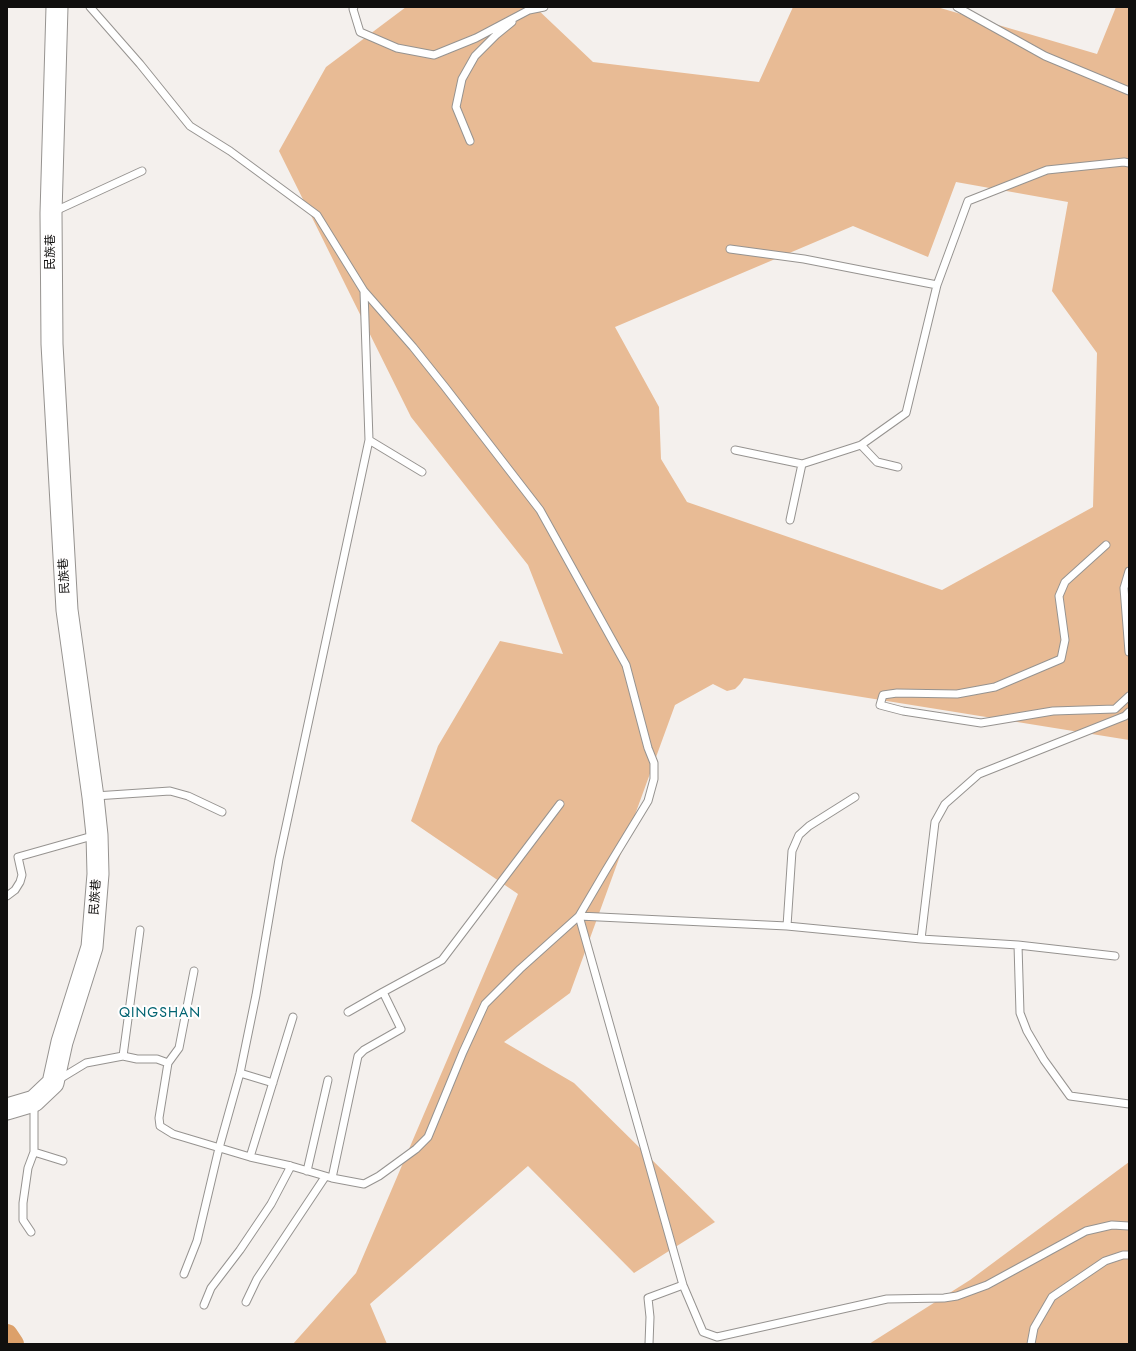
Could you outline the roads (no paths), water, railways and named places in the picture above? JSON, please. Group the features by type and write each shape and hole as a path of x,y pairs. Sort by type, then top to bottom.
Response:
{"street":[{"name":"民族巷","path":"52,1083 62,1042 92,947 98,874 97,835 67,610 52,344 51,213 57,7"},
{"path":"7,1109 34,1101 52,1083"}],"lane":[{"path":"90,7 140,64 190,126 230,151 317,215 364,291 446,387 540,510 626,665 648,748 654,763 654,779 648,801 579,916 520,968 486,1004 463,1052 428,1137 416,1149 364,1184 329,1177 291,1166 250,1157 172,1134 160,1126 159,1118 168,1063 179,1048 194,971"},
{"path":"354,7 353,9 360,32 397,48 434,55 476,38 528,10 544,7"},
{"path":"957,7 1045,56 1129,90"},
{"path":"470,141 456,106 462,79 475,56 496,34 528,10"},
{"path":"735,450 802,464 861,445 906,413 937,285 968,201 1046,170 1124,162 1129,163"},
{"path":"51,213 142,171"},
{"path":"730,249 804,259 937,285"},
{"path":"184,1274 197,1241 219,1148 240,1073 256,995 280,860 369,440 364,291"},
{"path":"369,440 422,472"},
{"path":"861,445 877,462 898,467"},
{"path":"790,520 802,464"},
{"path":"1106,545 1064,582 1059,596 1065,640 1061,659 995,687 957,694 897,693 883,695 880,705 903,711 980,723 1054,711 1115,709 1129,696"},
{"path":"1129,571 1124,588 1129,652"},
{"path":"921,939 935,822 945,804 979,774 1125,716 1129,712"},
{"path":"92,796 170,791 188,796 222,812"},
{"path":"787,926 792,851 799,835 809,826 855,797"},
{"path":"348,1012 442,960 560,804"},
{"path":"7,896 15,890 22,875 18,857 97,835"},
{"path":"579,916 787,926 1115,956"},
{"path":"579,916 683,1285 703,1332 716,1337 887,1299 957,1296 987,1285 1086,1231 1112,1225 1129,1226"},
{"path":"123,1056 140,930"},
{"path":"1018,946 1020,1013 1027,1031 1044,1060 1070,1096 1129,1104"},
{"path":"246,1302 257,1279 329,1177 358,1056 364,1050 401,1029 383,992"},
{"path":"250,1157 292,1017"},
{"path":"52,1083 86,1063 123,1056 137,1059 157,1059 168,1063"},
{"path":"240,1073 273,1083"},
{"path":"308,1171 328,1080"},
{"path":"31,1232 23,1220 23,1203 28,1168 34,1152 34,1101"},
{"path":"34,1152 63,1161"},
{"path":"204,1305 211,1288 240,1250 271,1204 291,1166"},
{"path":"1031,1344 1034,1328 1052,1296 1106,1261 1123,1255 1129,1255"},
{"path":"649,1344 650,1317 648,1298 683,1285"}],"waterway":[{"path":"7,1335 13,1344"}],"district":[{"name":"QINGSHAN","path":"160,1014"}]}
